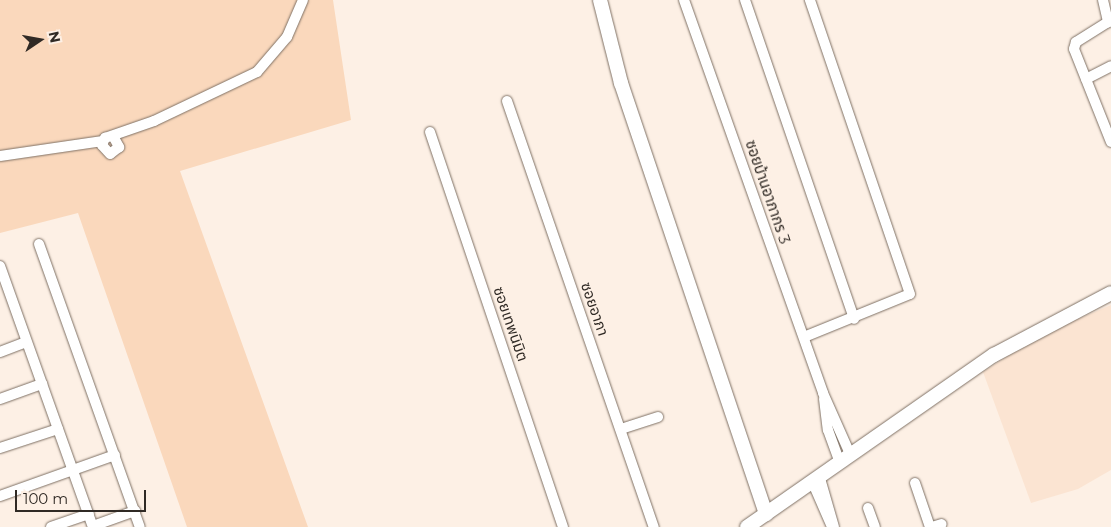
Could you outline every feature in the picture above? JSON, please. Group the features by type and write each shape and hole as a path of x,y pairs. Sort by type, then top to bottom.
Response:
{"street":[{"path":"0,156 103,141 257,72 287,37 303,0"},
{"path":"600,0 621,83 766,514"},
{"name":"ซอยบ้านอาภากร 3","path":"684,0 845,458"},
{"path":"745,0 854,319"},
{"path":"804,337 904,299 909,287 810,0"},
{"path":"1103,0 1108,22 1076,42 1074,49 1111,142"},
{"path":"1086,79 1111,66"},
{"name":"ซอยอาภา","path":"507,101 654,527"},
{"name":"ซอยเทพนิมิต","path":"430,132 563,527"},
{"path":"103,141 106,152 114,153 119,142 113,136"},
{"path":"40,244 140,527"},
{"path":"0,266 93,527 135,511"},
{"path":"747,527 1009,345 1111,293"},
{"path":"0,304 11,300"},
{"path":"0,352 26,342"},
{"path":"0,399 42,384"},
{"path":"621,429 658,417"},
{"path":"0,448 58,429"},
{"path":"0,496 115,455"},
{"path":"816,478 833,527"},
{"path":"915,483 934,526"},
{"path":"868,508 875,527"},
{"path":"50,527 89,514"}],"shaded area":[{"path":"0,0 333,0 351,120 180,171 308,527 187,527 78,213 0,233"},
{"path":"1111,305 1111,470 1078,489 1031,503 983,372 1040,335"}]}
